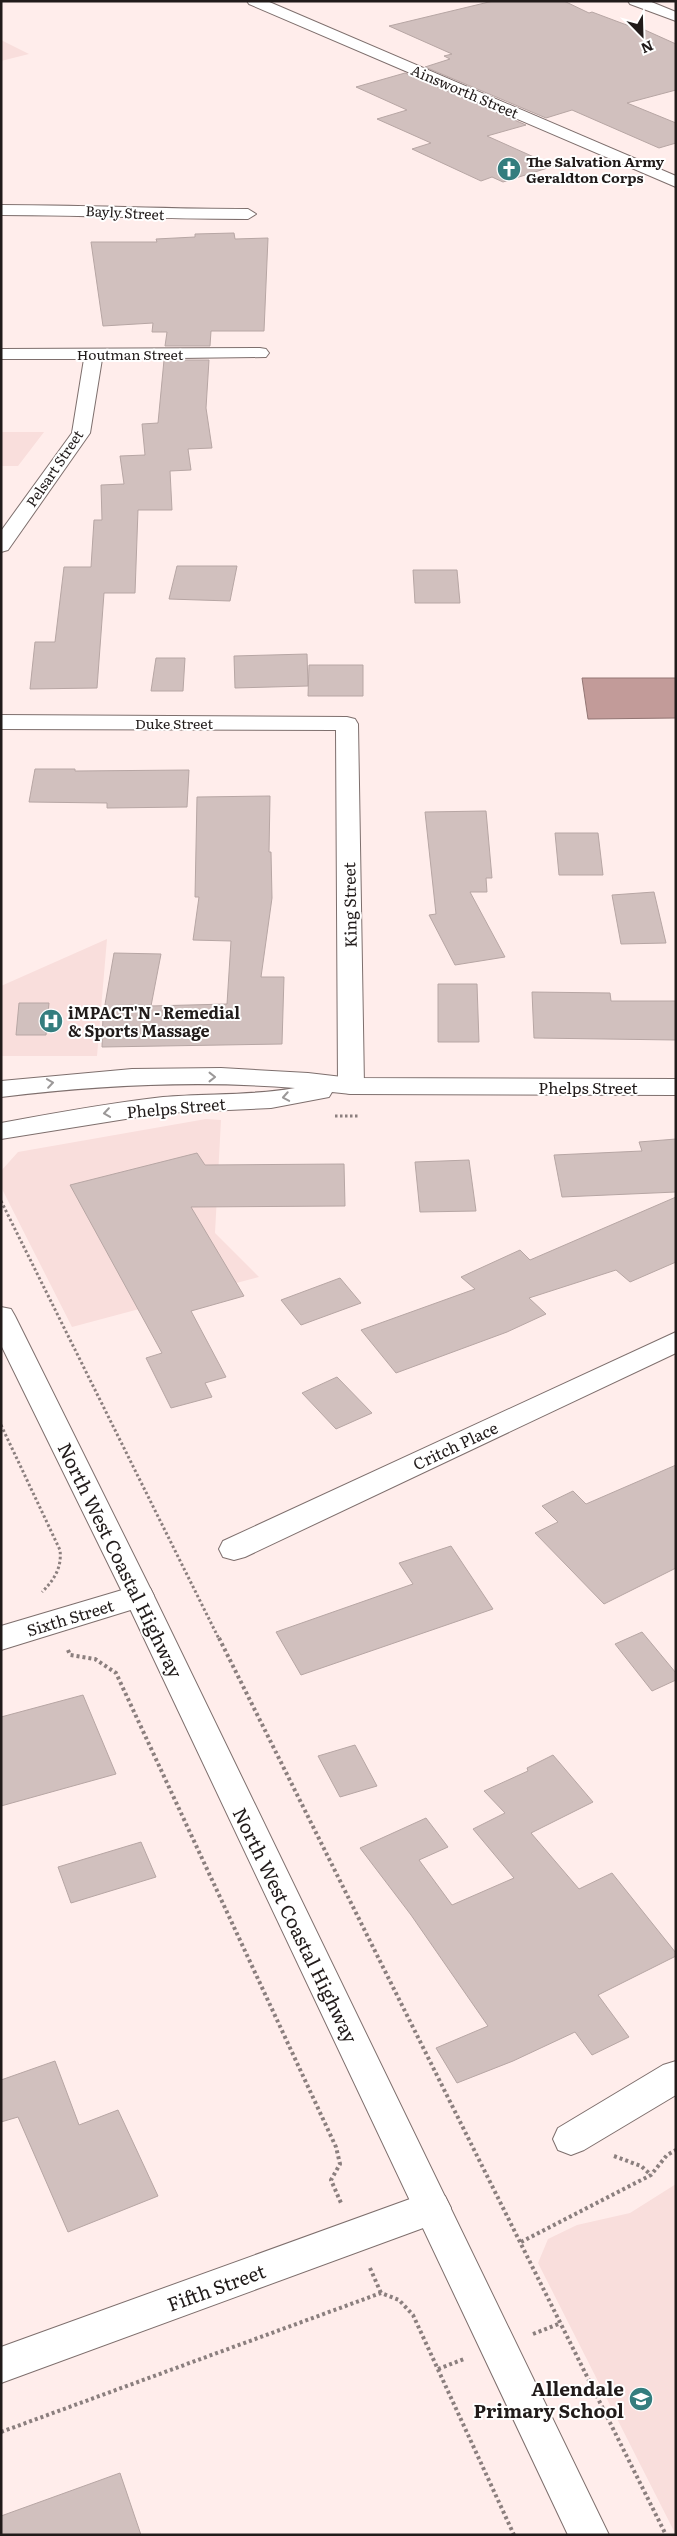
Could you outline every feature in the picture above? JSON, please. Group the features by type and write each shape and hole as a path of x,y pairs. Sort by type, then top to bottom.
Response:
{"main road":[{"name":"Ainsworth Street","path":"254,1 676,182"},
{"path":"635,1 676,16"},
{"name":"Bayly Street","path":"1,210 80,210 138,214 248,214"},
{"name":"Houtman Street","path":"1,354 260,353"},
{"name":"Pelsart Street","path":"1,546 81,433 94,354"},
{"name":"Duke Street","path":"1,722 347,724"},
{"name":"King Street","path":"347,724 351,1086"},
{"name":"Phelps Street","path":"1,1089 72,1080 159,1077 302,1079 351,1086 676,1087"},
{"name":"Phelps Street","path":"1,1131 162,1105 271,1100 351,1086"},
{"name":"North West Coastal Highway","path":"1,1316 139,1596 589,2535"},
{"name":"Critch Place","path":"234,1549 676,1341"},
{"name":"Sixth Street","path":"1,1638 139,1596"},
{"path":"571,2139 676,2076"},
{"name":"Fifth Street","path":"1,2365 432,2208"}],"path":[{"path":"327,1116 367,1116"},
{"path":"1,1201 666,2535"},
{"path":"1,1425 60,1550 62,1561 57,1574 43,1591"},
{"path":"70,1655 84,1655 104,1662 116,1673 336,2147 340,2164 331,2180"},
{"path":"521,2242 650,2175 667,2155 676,2150"},
{"path":"641,2166 650,2175"},
{"path":"1,2432 381,2293 399,2300 412,2315 514,2535"}],"shaded area":[{"path":"1,40 29,54 1,61"},
{"path":"1,432 44,432 18,466 1,466"},
{"path":"582,678 676,678 676,718 588,719"},
{"name":"iMPACT'N - Remedial & Sports Massage","path":"107,939 97,1056 1,1056 1,986"},
{"path":"206,1119 221,1120 215,1233 259,1277 72,1327 1,1187 1,1171 18,1152"},
{"name":"Allendale Primary School","path":"676,2184 676,2535 538,2263 548,2239 577,2225 630,2213"}],"building":[{"path":"493,1 564,1 589,13 592,12 632,27 636,26 676,44 676,90 627,103 676,123 676,143 659,148 572,110 546,118 425,67 450,59 444,56 452,54 389,26"},
{"path":"405,73 526,125 487,136 554,166 503,182 492,177 481,181 412,149 431,143 377,119 407,110 356,87"},
{"path":"234,233 235,239 268,238 264,331 211,331 210,346 165,346 167,332 152,332 153,323 103,326 91,242 157,242 156,239 195,237 195,234"},
{"path":"164,360 209,360 206,408 212,448 188,449 191,470 170,471 172,510 138,510 135,593 104,593 97,688 30,689 35,642 55,642 64,567 91,567 94,520 102,520 101,485 124,484 120,456 145,455 142,424 158,423"},
{"path":"177,566 237,566 230,601 169,599"},
{"path":"413,570 457,570 460,603 415,603"},
{"path":"307,654 308,686 235,688 234,656"},
{"path":"156,658 185,658 183,691 151,691"},
{"path":"309,665 363,665 363,696 308,696"},
{"path":"35,769 75,769 75,771 189,770 187,807 107,808 107,803 29,802"},
{"path":"270,796 269,852 271,852 272,898 261,977 284,977 282,1044 102,1047 103,1016 114,953 161,954 151,1006 227,1004 231,941 193,940 199,897 195,897 197,797"},
{"path":"486,811 492,878 486,878 487,892 470,892 505,957 455,965 429,915 436,914 425,812"},
{"path":"555,833 598,833 603,875 559,875"},
{"path":"654,892 666,943 621,944 612,895"},
{"path":"438,984 477,984 479,1042 438,1042"},
{"path":"532,992 610,993 611,1001 676,1001 676,1040 534,1038"},
{"path":"19,1003 49,1003 46,1035 16,1035"},
{"path":"676,1139 676,1192 562,1197 554,1155 642,1151 639,1142"},
{"path":"197,1153 205,1165 344,1164 345,1206 191,1207 244,1296 191,1311 226,1377 205,1383 212,1397 171,1408 146,1358 162,1353 70,1185"},
{"path":"469,1160 476,1211 420,1212 415,1162"},
{"path":"676,1197 676,1262 630,1282 616,1270 529,1298 546,1314 507,1332 396,1373 361,1330 475,1289 461,1277 520,1250 530,1260"},
{"path":"340,1278 361,1303 301,1325 281,1300"},
{"path":"337,1377 372,1413 336,1429 302,1393"},
{"path":"676,1465 676,1568 604,1604 535,1533 558,1522 542,1506 573,1491 586,1504"},
{"path":"451,1546 493,1609 301,1675 276,1632 413,1584 399,1563"},
{"path":"642,1632 676,1673 676,1680 652,1691 615,1644"},
{"path":"83,1695 116,1774 1,1806 1,1717"},
{"path":"355,1745 377,1786 340,1797 318,1756"},
{"path":"553,1755 593,1802 531,1833 579,1889 612,1873 676,1953 676,1956 598,1995 629,2037 592,2055 575,2032 513,2061 457,2083 436,2048 488,2026 411,1915 360,1848 426,1818 448,1847 419,1860 452,1905 514,1878 473,1829 505,1813 484,1791 528,1771 527,1768"},
{"path":"141,1842 156,1877 71,1903 58,1867"},
{"path":"55,2061 79,2125 118,2110 158,2196 68,2232 18,2117 1,2122 1,2080"},
{"path":"120,2473 141,2535 1,2535 1,2516"}],"place":[{"name":"The Salvation Army Geraldton Corps","path":"509,169"},
{"name":"iMPACT'N - Remedial & Sports Massage","path":"51,1021"},
{"name":"Allendale Primary School","path":"641,2399"}]}
